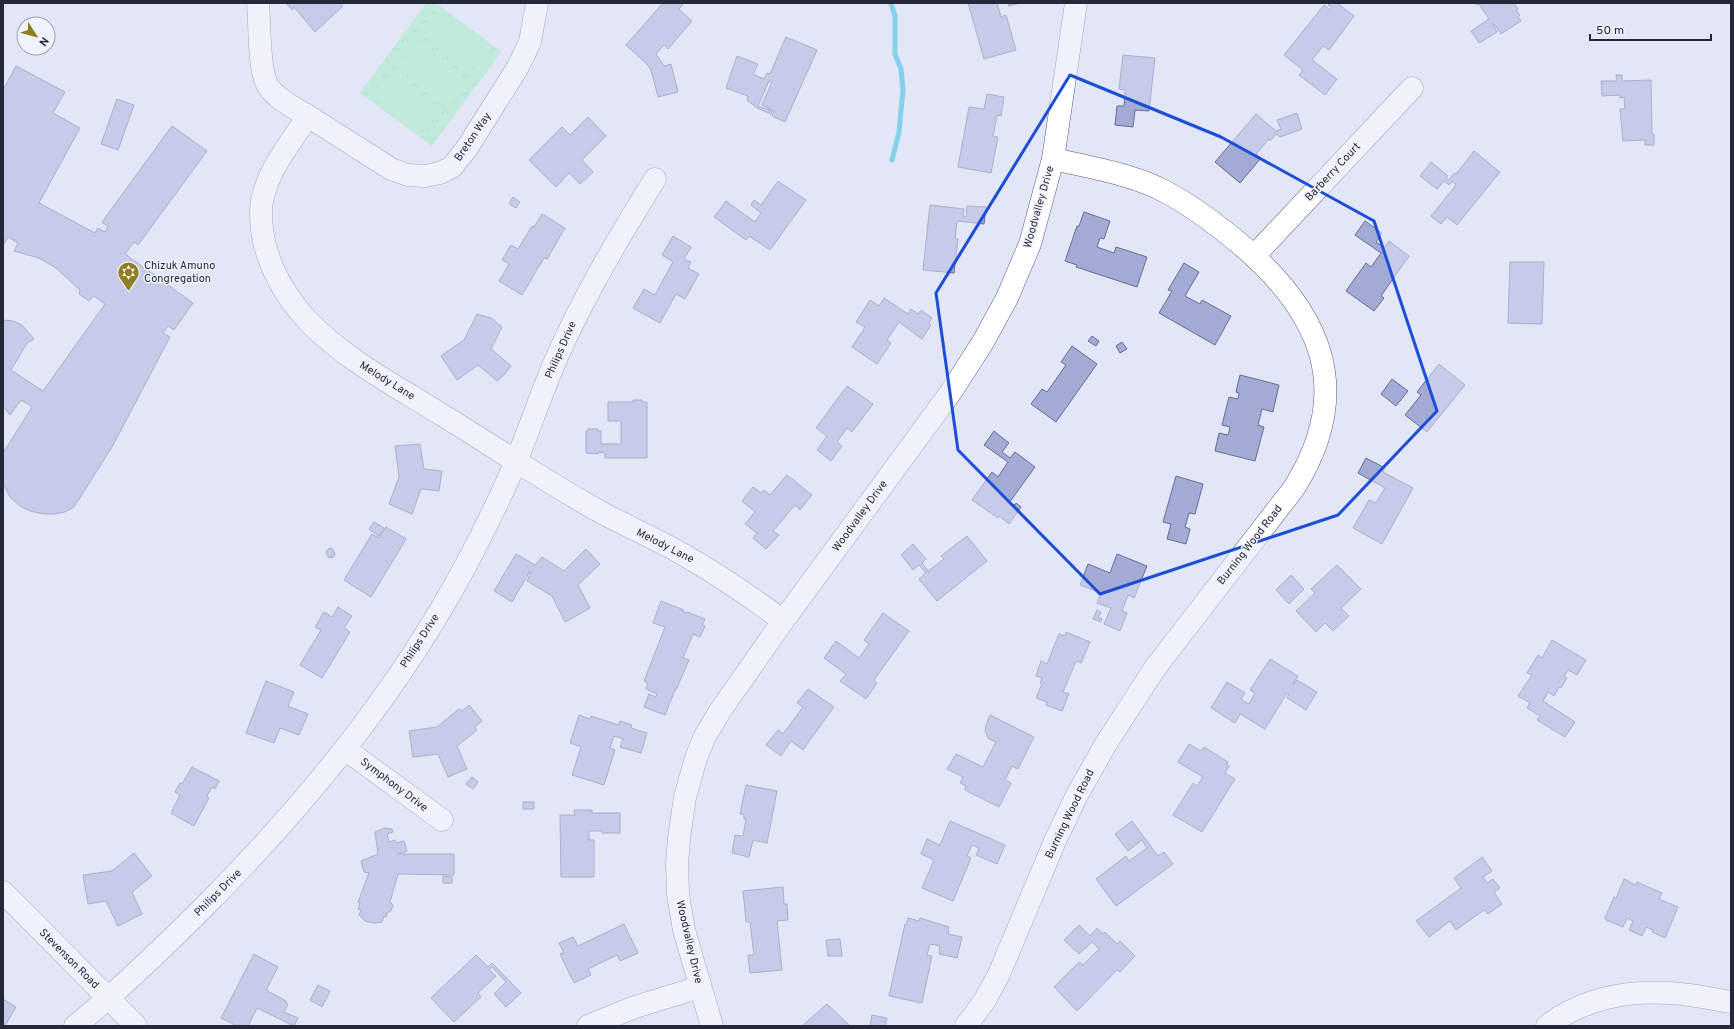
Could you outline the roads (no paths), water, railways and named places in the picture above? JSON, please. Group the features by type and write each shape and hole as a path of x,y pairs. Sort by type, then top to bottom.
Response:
{"street":[{"path":"258,3 263,76 268,87 278,96 308,116"},
{"name":"Breton Way","path":"308,116 391,169 408,175 425,176 440,173 452,167 467,148 518,66 530,42 536,3"},
{"name":"Woodvalley Drive","path":"712,1026 684,930 678,894 678,850 685,797 696,758 705,736 720,711 783,621 951,392 983,342 1007,298 1030,244 1053,159 1076,3"},
{"name":"Barberry Court","path":"1254,256 1412,88"},
{"name":"Melody Lane","path":"308,116 271,175 264,189 260,210 265,245 276,276 289,297 308,321 363,366 594,509 675,550 735,586 783,621"},
{"name":"Burning Wood Road","path":"966,1026 985,1000 999,974 1055,841 1078,794 1107,742 1155,668 1294,488 1307,468 1321,430 1326,400 1324,373 1317,342 1300,309 1278,280 1254,256 1205,215 1158,188 1126,176 1053,159"},
{"name":"Philips Drive","path":"75,1026 153,957 255,855 308,796 346,749 410,658 446,600 486,526 516,461 556,360 573,322 610,252 655,179"},
{"name":"Symphony Drive","path":"346,749 442,820"},
{"name":"Stevenson Road","path":"3,892 136,1026"},
{"path":"588,1026 636,1007 700,987"},
{"path":"1548,1026 1555,1020 1578,1008 1597,1000 1618,995 1670,993 1731,1002"}],"waterway":[{"path":"891,3 895,16 895,54 901,69 903,90 899,132 892,160"}],"place":[{"name":"Chizuk Amuno Congregation","path":"129,292"}]}
